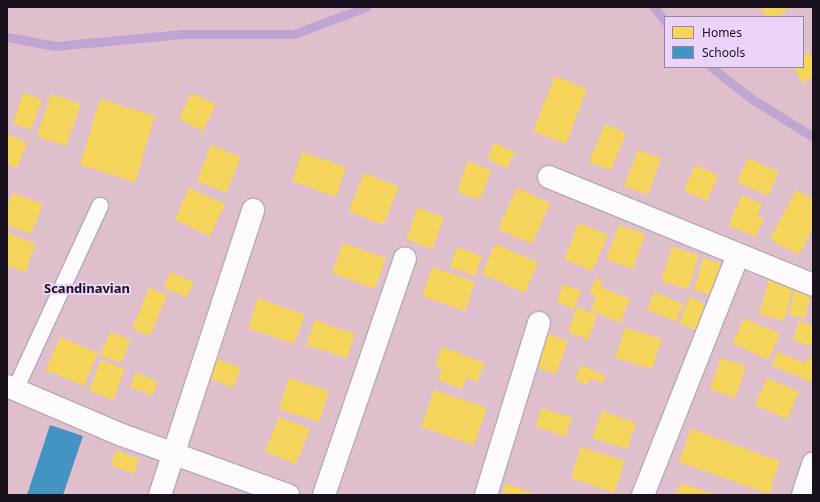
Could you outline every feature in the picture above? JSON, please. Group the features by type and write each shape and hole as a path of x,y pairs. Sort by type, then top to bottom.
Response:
{"street":[{"path":"549,176 813,285"},
{"path":"160,495 252,210"},
{"path":"643,495 738,255"},
{"path":"324,495 405,258"},
{"path":"486,495 539,323"},
{"path":"11,388 122,435 288,495"},
{"path":"803,495 813,464"}],"lane":[{"path":"11,388 100,206"}],"shaded area":[{"path":"7,7 813,7 813,495 7,495"}],"building: Homes":[{"path":"759,7 790,7 779,16 766,16"},
{"path":"809,52 813,59 813,77 803,83 794,68 804,68 804,54"},
{"path":"555,76 587,89 566,144 533,131"},
{"path":"23,93 42,100 31,130 13,123"},
{"path":"191,93 216,104 203,131 179,119"},
{"path":"51,94 81,104 66,146 37,136"},
{"path":"100,99 155,116 135,182 80,165"},
{"path":"605,124 626,133 611,170 589,162"},
{"path":"7,134 28,143 16,168 7,164"},
{"path":"494,143 515,152 507,168 487,159"},
{"path":"211,145 241,157 226,193 197,181"},
{"path":"638,150 661,158 648,195 624,186"},
{"path":"302,152 346,167 336,197 292,181"},
{"path":"748,158 779,172 768,196 737,182"},
{"path":"468,161 491,170 480,200 457,192"},
{"path":"695,165 718,175 707,201 684,191"},
{"path":"364,173 399,187 383,225 349,211"},
{"path":"189,188 225,204 210,236 175,220"},
{"path":"517,188 550,203 532,244 498,229"},
{"path":"796,190 813,199 813,228 799,255 770,239"},
{"path":"13,193 43,204 31,234 7,225 7,208"},
{"path":"742,195 762,204 757,216 764,219 755,237 728,225"},
{"path":"418,208 444,217 432,249 406,239"},
{"path":"579,223 608,235 592,271 564,259"},
{"path":"619,225 645,234 633,269 606,259"},
{"path":"8,233 36,244 25,273 7,265"},
{"path":"343,243 386,258 375,289 332,273"},
{"path":"495,244 538,262 525,293 482,274"},
{"path":"457,247 482,256 475,276 450,267"},
{"path":"672,247 699,255 688,289 661,281"},
{"path":"703,258 722,264 714,295 694,290"},
{"path":"432,267 475,282 465,311 422,296"},
{"path":"170,272 194,282 187,297 164,288"},
{"path":"770,277 794,284 784,321 759,314"},
{"path":"596,278 603,281 600,287 630,299 620,323 591,310 596,296 589,293"},
{"path":"563,284 581,291 574,309 557,302"},
{"path":"149,288 167,295 150,336 132,329"},
{"path":"795,288 811,291 805,318 789,315"},
{"path":"654,292 683,304 676,321 647,310"},
{"path":"690,297 708,305 697,331 679,323"},
{"path":"258,298 305,315 294,344 248,328"},
{"path":"577,307 597,315 588,340 568,332"},
{"path":"744,318 780,334 768,360 733,343"},
{"path":"315,320 355,334 347,358 306,345"},
{"path":"799,321 813,326 813,347 793,340"},
{"path":"625,328 662,339 652,369 615,358"},
{"path":"110,332 131,340 121,363 100,355"},
{"path":"545,333 568,341 556,374 533,366"},
{"path":"60,337 98,353 84,386 46,370"},
{"path":"442,347 485,363 477,382 467,377 462,389 438,380 442,368 435,366"},
{"path":"777,352 805,363 808,358 813,360 812,382 772,366"},
{"path":"216,358 241,368 233,388 208,378"},
{"path":"721,358 746,366 735,398 710,389"},
{"path":"101,360 125,369 113,400 89,391"},
{"path":"581,365 606,376 602,383 590,378 588,385 575,380"},
{"path":"136,372 158,382 152,396 130,387"},
{"path":"289,378 329,391 319,422 279,409"},
{"path":"767,378 799,392 787,419 755,405"},
{"path":"434,390 487,408 474,445 421,427"},
{"path":"542,408 572,418 565,437 535,426"},
{"path":"602,411 636,423 627,449 592,438"},
{"path":"279,417 310,429 296,464 265,452"},
{"path":"691,429 780,461 769,494 679,462"},
{"path":"581,447 625,461 614,493 571,478"},
{"path":"116,450 139,459 134,474 111,465"},
{"path":"506,483 535,495 502,495"},
{"path":"681,483 715,495 676,495"}],"building: Schools":[{"path":"50,425 83,436 63,495 27,495"}],"waterway":[{"path":"7,37 55,46 182,34 294,34 366,7"},
{"path":"654,7 664,20"},
{"path":"712,68 752,99 813,137"}],"district":[{"name":"Scandinavian","path":"87,288"}]}
